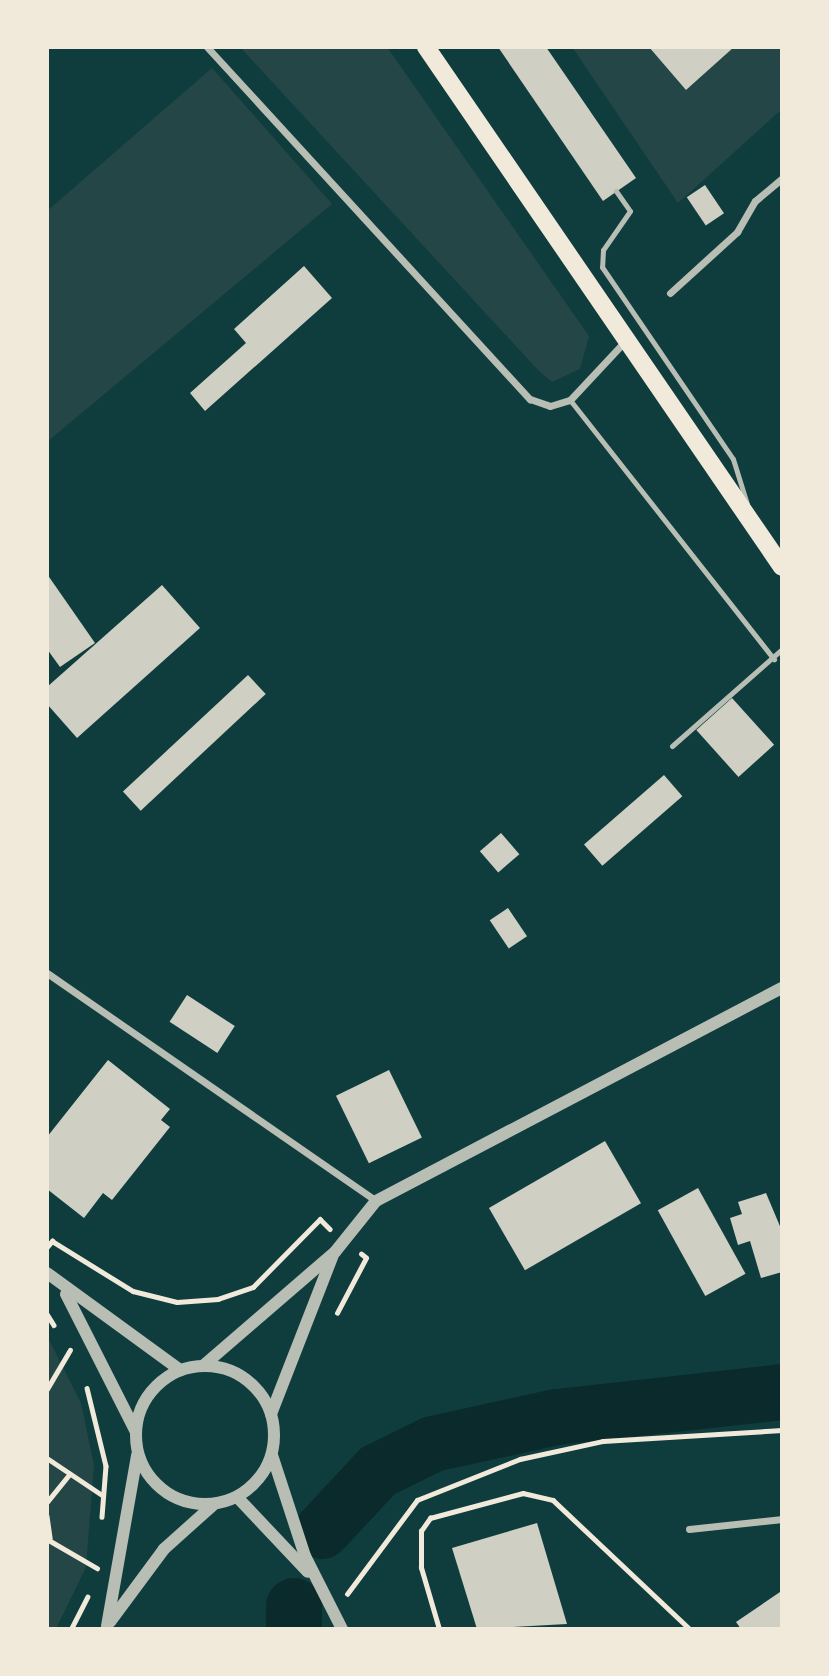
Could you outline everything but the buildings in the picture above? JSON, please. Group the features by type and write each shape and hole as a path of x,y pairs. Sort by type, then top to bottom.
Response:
{"main road":[{"path":"426,47 782,566"}],"street":[{"path":"207,47 530,399 550,406 570,400 626,339"},
{"path":"670,292 737,232 755,201 782,178"},
{"path":"47,974 376,1201"},
{"path":"106,1627 137,1454 135,1430 141,1405 157,1384 180,1370 204,1365 335,1252 376,1201 782,988"},
{"path":"335,1252 271,1414 272,1455 294,1524 319,1587 342,1629"},
{"path":"47,1273 65,1290 180,1370"},
{"path":"65,1290 135,1430"},
{"path":"204,1365 245,1378 271,1414"},
{"path":"137,1454 171,1496 214,1505"},
{"path":"106,1627 164,1549 214,1505 237,1497 258,1480 272,1455"},
{"path":"237,1497 319,1587"},
{"path":"689,1529 782,1519"}],"lane":[{"path":"616,191 630,211 603,250 603,267 733,459 754,527"},
{"path":"570,400 774,659"},
{"path":"672,746 774,659 782,649"}],"path":[{"path":"47,1314 59,1332"},
{"path":"64,1341 75,1361"},
{"path":"47,1389 70,1350"},
{"path":"84,1382 106,1466 102,1522"},
{"path":"331,1609 416,1500 520,1459 603,1441 782,1430"},
{"path":"47,1458 102,1495"},
{"path":"47,1502 70,1474"},
{"path":"439,1629 421,1568 421,1531 430,1518 523,1493 553,1500 690,1629"},
{"path":"47,1516 48,1538 98,1569"},
{"path":"71,1629 98,1569 99,1558"}],"shaded area":[{"path":"240,47 387,47 589,336 580,369 552,382 538,370"},
{"path":"572,47 782,47 782,109 678,203"},
{"path":"212,68 332,204 47,442 47,211"},
{"path":"47,1336 81,1403 94,1465 86,1567 56,1629 47,1629"}],"waterway":[{"path":"322,1531 378,1471 433,1444 557,1417 782,1392"},
{"path":"294,1606 294,1629"}]}
